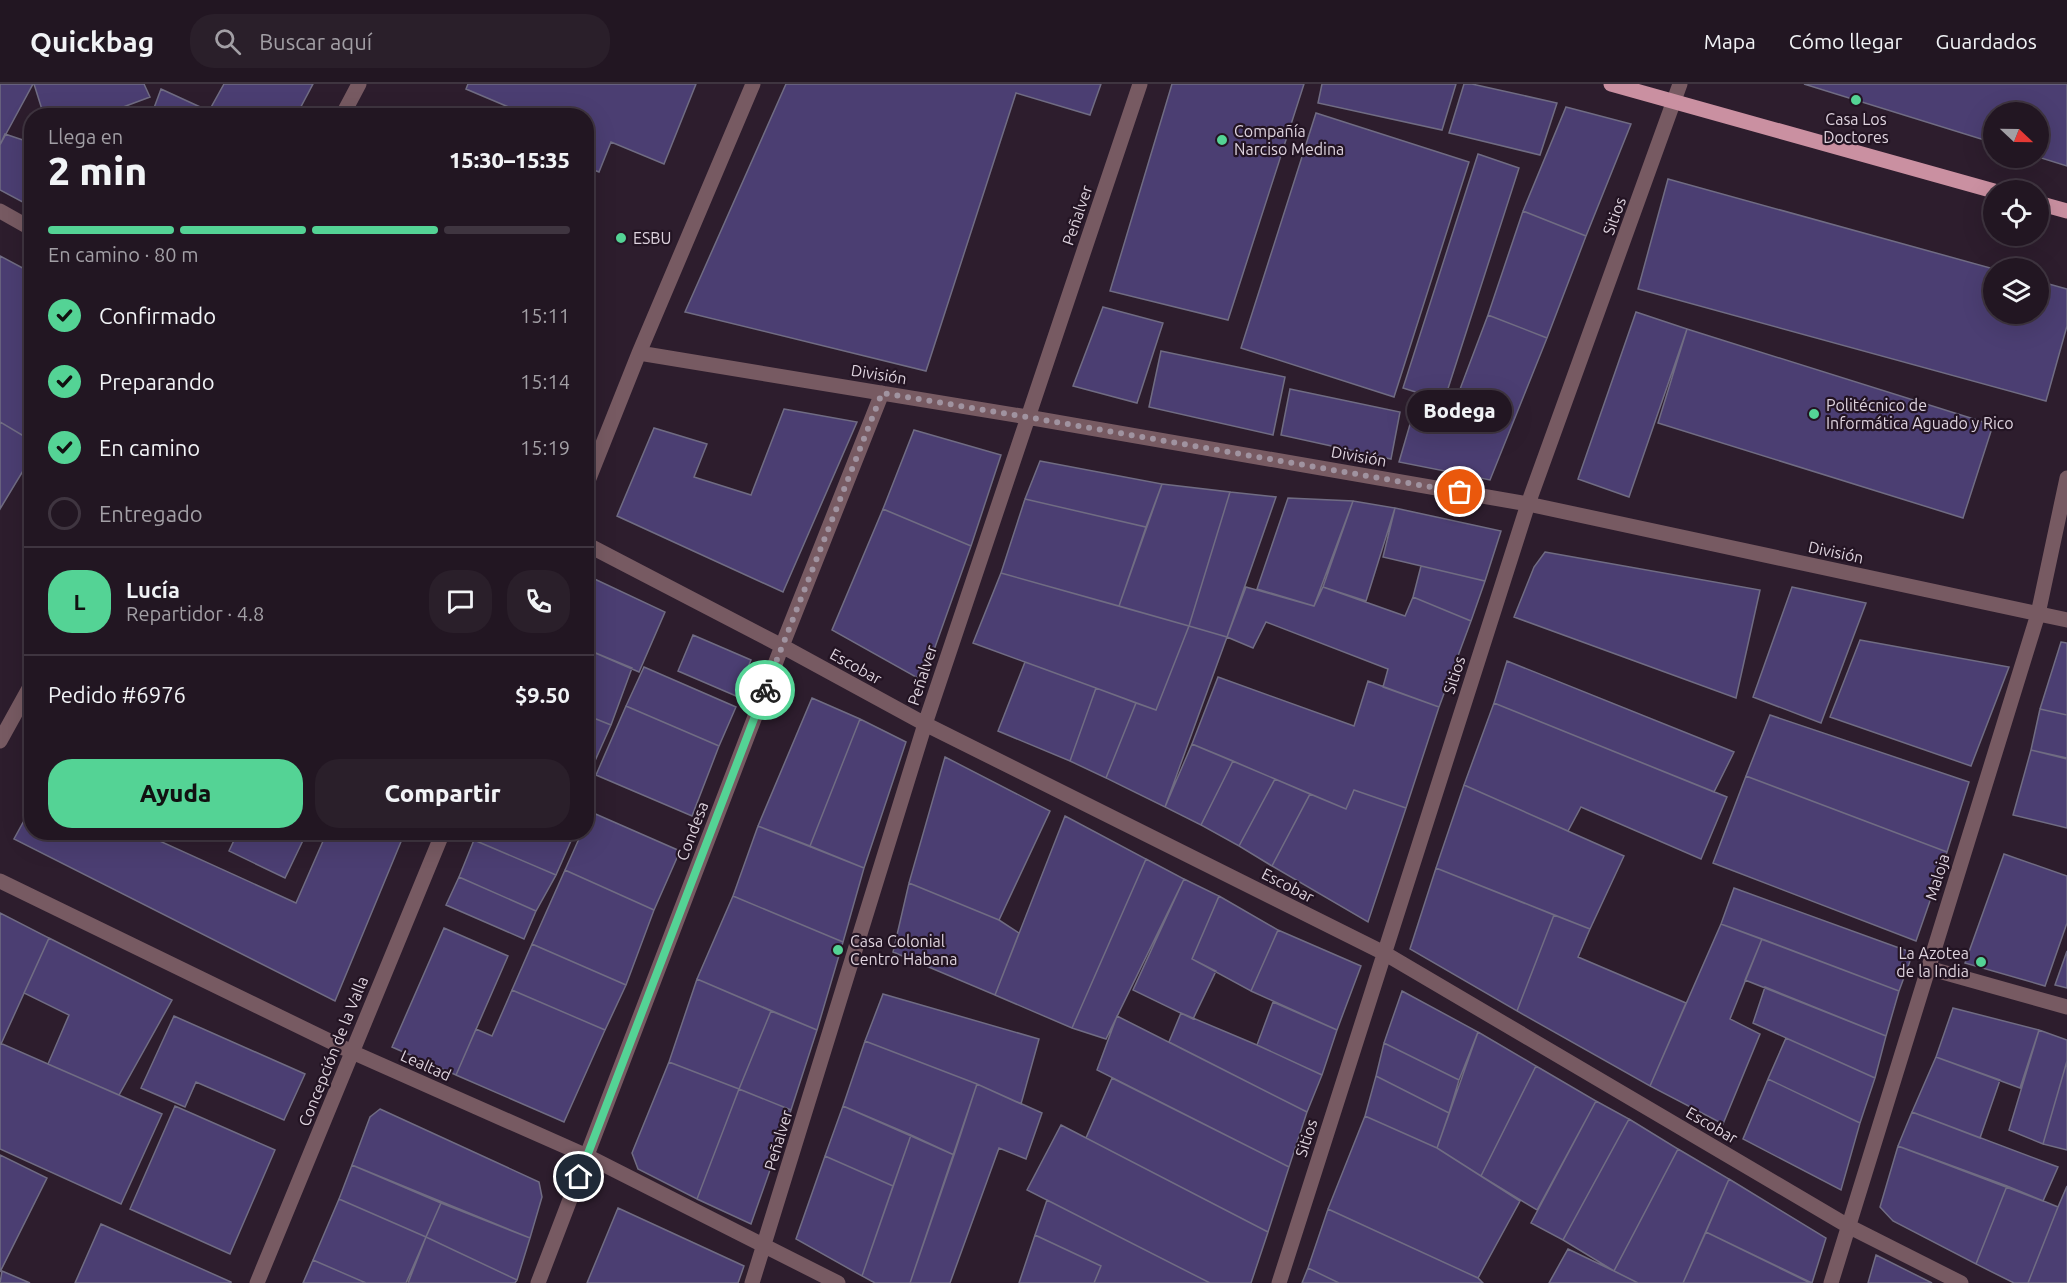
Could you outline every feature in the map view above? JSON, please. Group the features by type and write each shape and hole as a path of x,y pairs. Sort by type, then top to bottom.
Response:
{"main road":[{"path":"1611,84 1983,188"},
{"path":"2049,206 2067,211"}],"street":[{"path":"346,108 359,84"},
{"path":"594,466 639,353 753,84"},
{"name":"Peñalver","path":"752,1283 925,724 1140,84"},
{"name":"Sitios","path":"1279,1283 1528,504 1680,84"},
{"path":"0,211 24,224"},
{"name":"División","path":"639,353 1027,417 1528,504 2067,620"},
{"name":"Condesa","path":"538,1283 782,646 882,393"},
{"name":"Maloja","path":"1831,1283 2038,614 2067,478"},
{"name":"Escobar","path":"594,548 925,724 1384,953 1848,1226 1961,1283"},
{"path":"0,741 24,697"},
{"name":"Concepción de la Valla","path":"257,1283 440,840"},
{"name":"Lealtad","path":"0,881 352,1052 587,1156 838,1283"},
{"path":"1928,968 2067,1007"}],"building":[{"path":"0,84 33,84 0,145"},
{"path":"34,84 144,84 150,97 120,108 42,108"},
{"path":"224,84 313,84 300,108 211,108"},
{"path":"468,84 696,84 664,164 611,142 599,172 594,170 594,108 511,108 466,89"},
{"path":"786,84 1101,84 1090,115 1016,93 926,371 685,312"},
{"path":"1172,84 1304,84 1228,320 1110,291"},
{"path":"1322,84 1456,84 1442,130 1318,103"},
{"path":"1464,84 1557,103 1540,155 1449,133"},
{"path":"1804,84 2067,84 2067,166 2049,160 2049,102 1983,102 1983,140"},
{"path":"161,89 202,108 154,108"},
{"path":"1566,107 1631,124 1586,236 1523,211"},
{"path":"1316,113 1469,162 1394,397 1241,348"},
{"path":"5,134 24,140 24,203 0,190 0,145"},
{"path":"1478,154 1519,168 1444,401 1403,388"},
{"path":"1668,179 1983,266 1983,324 2049,324 2049,284 2067,289 2067,326 2046,401 1638,289"},
{"path":"1523,211 1586,236 1547,338 1488,315"},
{"path":"0,256 24,269 24,436 0,422"},
{"path":"1103,307 1163,323 1137,403 1073,386"},
{"path":"1636,312 1687,329 1629,497 1578,479"},
{"path":"1488,315 1547,338 1490,480 1399,462 1413,414 1448,421"},
{"path":"1687,329 1993,425 1963,518 1658,423"},
{"path":"1161,351 1285,377 1273,435 1149,407"},
{"path":"1290,389 1400,412 1391,459 1281,435"},
{"path":"784,409 857,422 783,592 617,516 654,428 707,444 694,477 751,495"},
{"path":"0,422 24,436 24,469 0,509"},
{"path":"914,430 1001,455 971,546 883,509"},
{"path":"1040,461 1162,484 1146,527 1025,499"},
{"path":"1162,484 1230,492 1189,626 1119,606"},
{"path":"1230,492 1276,497 1227,637 1189,626"},
{"path":"1288,498 1353,501 1314,606 1257,589"},
{"path":"1025,499 1146,527 1119,606 1001,573"},
{"path":"1353,501 1395,508 1366,601 1323,587"},
{"path":"1395,508 1501,531 1485,581 1383,557"},
{"path":"883,509 971,546 923,681 832,630"},
{"path":"1545,552 1760,590 1736,698 1514,617 1534,567"},
{"path":"1421,566 1485,581 1471,621 1413,597"},
{"path":"1001,573 1189,626 1156,710 973,643"},
{"path":"594,579 665,612 639,672 594,652"},
{"path":"1246,587 1314,606 1323,587 1405,616 1413,597 1471,621 1439,707 1383,687 1388,669 1266,622 1253,648 1227,637"},
{"path":"1792,587 1866,603 1821,723 1753,697"},
{"path":"1189,626 1227,637 1165,807 1106,778 1136,703 1156,710"},
{"path":"693,635 751,660 736,696 678,671"},
{"path":"1860,640 2009,667 1971,766 1830,717"},
{"path":"2061,642 2067,643 2067,715 2040,709"},
{"path":"594,652 632,668 611,725 594,718"},
{"path":"1507,661 1734,752 1714,792 1494,703"},
{"path":"1025,662 1096,688 1070,761 998,731"},
{"path":"644,667 736,707 719,746 626,706"},
{"path":"1218,677 1354,726 1368,681 1439,707 1406,808 1354,790 1346,809 1192,744"},
{"path":"1096,688 1136,703 1106,778 1070,761"},
{"path":"812,698 860,719 810,846 758,826"},
{"path":"1494,703 1727,797 1701,859 1581,807 1568,831 1464,785"},
{"path":"626,706 719,746 692,816 596,775"},
{"path":"2040,709 2067,715 2067,758 2031,750"},
{"path":"1770,715 1969,782 1947,852 1746,776"},
{"path":"594,718 611,725 594,763"},
{"path":"860,719 906,742 864,868 810,846"},
{"path":"1192,744 1233,761 1201,825 1165,807"},
{"path":"2031,750 2067,759 2067,828 2013,815"},
{"path":"945,757 1050,811 999,920 909,883"},
{"path":"1233,761 1275,779 1239,846 1201,825"},
{"path":"1746,776 1947,852 1916,941 1713,863"},
{"path":"1275,779 1310,794 1272,866 1239,846"},
{"path":"1464,785 1624,856 1590,929 1436,868"},
{"path":"1354,790 1406,808 1368,922 1272,866 1310,794 1346,809"},
{"path":"594,813 680,851 654,910 565,870 578,840 594,840"},
{"path":"1065,816 1146,859 1072,1028 995,995"},
{"path":"24,821 24,840 158,840 296,903 324,840 402,840 335,1001 14,839"},
{"path":"758,826 864,868 843,942 733,896"},
{"path":"234,840 303,840 285,878 229,851"},
{"path":"474,840 571,840 556,875"},
{"path":"474,840 556,875 536,911 459,877"},
{"path":"2004,854 2067,876 2067,923 2045,986 1965,963"},
{"path":"1146,859 1184,879 1106,1039 1072,1028"},
{"path":"1436,868 1554,915 1517,1011 1410,949"},
{"path":"565,870 654,910 626,985 532,944"},
{"path":"459,877 536,911 524,939 446,905"},
{"path":"1184,879 1219,896 1192,959 1216,971 1193,1019 1133,990"},
{"path":"909,883 999,920 1019,933 995,995 893,952"},
{"path":"1734,888 1913,953 1899,991 1721,924"},
{"path":"733,896 843,942 817,1030 697,979"},
{"path":"1219,896 1278,930 1251,991 1192,959"},
{"path":"0,913 49,938 1,1044 0,1043"},
{"path":"1554,915 1590,929 1578,957 1686,1003 1650,1086 1517,1011"},
{"path":"1721,924 1762,939 1730,1019 1760,1034 1723,1124 1650,1086"},
{"path":"444,928 508,956 456,1075 392,1047"},
{"path":"1278,930 1361,966 1337,1030 1251,991"},
{"path":"49,938 172,1000 119,1095 48,1064 69,1015 24,993"},
{"path":"1762,939 1899,991 1886,1036 1745,980"},
{"path":"532,944 626,985 605,1030 512,990"},
{"path":"2067,951 2067,988 2055,985"},
{"path":"697,979 771,1011 739,1089 669,1062"},
{"path":"1765,987 1886,1036 1875,1078 1753,1023"},
{"path":"512,990 605,1030 564,1122 456,1075 476,1029 492,1036"},
{"path":"1402,991 1478,1032 1459,1080 1384,1043"},
{"path":"883,994 1039,1039 1021,1104 977,1084 865,1041"},
{"path":"1273,1002 1337,1030 1322,1075 1257,1045"},
{"path":"1953,1008 2039,1030 2020,1088 1936,1057"},
{"path":"771,1011 817,1030 791,1110 739,1089"},
{"path":"1181,1013 1322,1075 1307,1112 1169,1042"},
{"path":"174,1016 305,1074 284,1120 196,1082 185,1107 141,1088"},
{"path":"1117,1016 1307,1112 1289,1167 1097,1070"},
{"path":"2039,1030 2067,1040 2067,1061 2043,1144 2009,1130"},
{"path":"1478,1032 1536,1066 1481,1176 1437,1148"},
{"path":"1786,1038 1875,1078 1860,1123 1768,1079"},
{"path":"865,1041 977,1084 954,1155 843,1106"},
{"path":"0,1043 162,1114 121,1204 0,1149"},
{"path":"1384,1043 1459,1080 1449,1113 1376,1076"},
{"path":"1936,1057 2000,1080 1980,1138 1912,1112"},
{"path":"2067,1061 2067,1150 2043,1144"},
{"path":"669,1062 739,1089 697,1199 638,1169 632,1153"},
{"path":"1536,1066 1596,1101 1537,1210 1481,1176"},
{"path":"1376,1076 1449,1113 1437,1148 1365,1116"},
{"path":"1112,1078 1289,1167 1268,1232 1086,1138"},
{"path":"1768,1079 1860,1123 1841,1190 1743,1139"},
{"path":"977,1084 1042,1113 1026,1159 999,1148 950,1283 910,1283"},
{"path":"739,1089 791,1110 751,1224 697,1199"},
{"path":"1596,1101 1629,1119 1563,1240 1531,1223"},
{"path":"175,1106 275,1150 230,1254 130,1209"},
{"path":"843,1106 911,1135 893,1186 825,1156"},
{"path":"380,1109 539,1182 542,1197 530,1238 352,1165 370,1117"},
{"path":"1912,1112 2058,1167 2043,1201 1898,1146"},
{"path":"1365,1116 1437,1148 1520,1201 1478,1278 1328,1209"},
{"path":"1629,1119 1678,1149 1614,1271 1563,1240"},
{"path":"1061,1125 1268,1232 1251,1283 1210,1283 1027,1190"},
{"path":"911,1135 954,1155 910,1283 875,1283 862,1276"},
{"path":"1898,1146 2007,1186 1976,1264 1893,1221 1880,1207"},
{"path":"1678,1149 1729,1179 1683,1283 1638,1283 1614,1271"},
{"path":"0,1155 47,1178 0,1272"},
{"path":"825,1156 893,1186 862,1276 796,1239"},
{"path":"352,1165 441,1203 426,1237 339,1199"},
{"path":"1729,1179 1826,1238 1812,1283 1706,1232"},
{"path":"2007,1186 2058,1207 2028,1283 2014,1283 1976,1264"},
{"path":"2067,1186 2067,1283 2028,1283 2058,1207"},
{"path":"339,1199 426,1237 406,1283 366,1283 313,1260"},
{"path":"1047,1200 1210,1283 1094,1283 1101,1266 1035,1235"},
{"path":"441,1203 530,1238 517,1280 426,1237"},
{"path":"618,1208 744,1266 738,1283 587,1283"},
{"path":"1328,1209 1478,1278 1483,1283 1339,1283 1308,1268"},
{"path":"101,1224 231,1282 231,1283 75,1283"},
{"path":"1706,1232 1810,1283 1683,1283"},
{"path":"1035,1235 1101,1266 1094,1283 1019,1283"},
{"path":"426,1237 517,1280 515,1283 408,1283"},
{"path":"1568,1249 1614,1271 1638,1283 1549,1283"},
{"path":"1876,1255 1932,1283 1868,1283"},
{"path":"313,1260 366,1283 303,1283"},
{"path":"1308,1268 1339,1283 1302,1283"},
{"path":"2,1271 30,1283 0,1283"}],"way so far":[{"path":"765,690 882,393 1460,492"}],"place":[{"name":"Casa Los Doctores","path":"1856,100"},
{"name":"Compañía Narciso Medina","path":"1222,140"},
{"name":"ESBU","path":"621,238"},
{"name":"Politécnico de Informática Aguado y Rico","path":"1814,414"},
{"name":"Bodega","path":"1460,492"},
{"name":"Casa Colonial Centro Habana","path":"838,950"},
{"name":"La Azotea de la India","path":"1981,962"}],"route":[{"path":"579,1177 765,690"}]}
